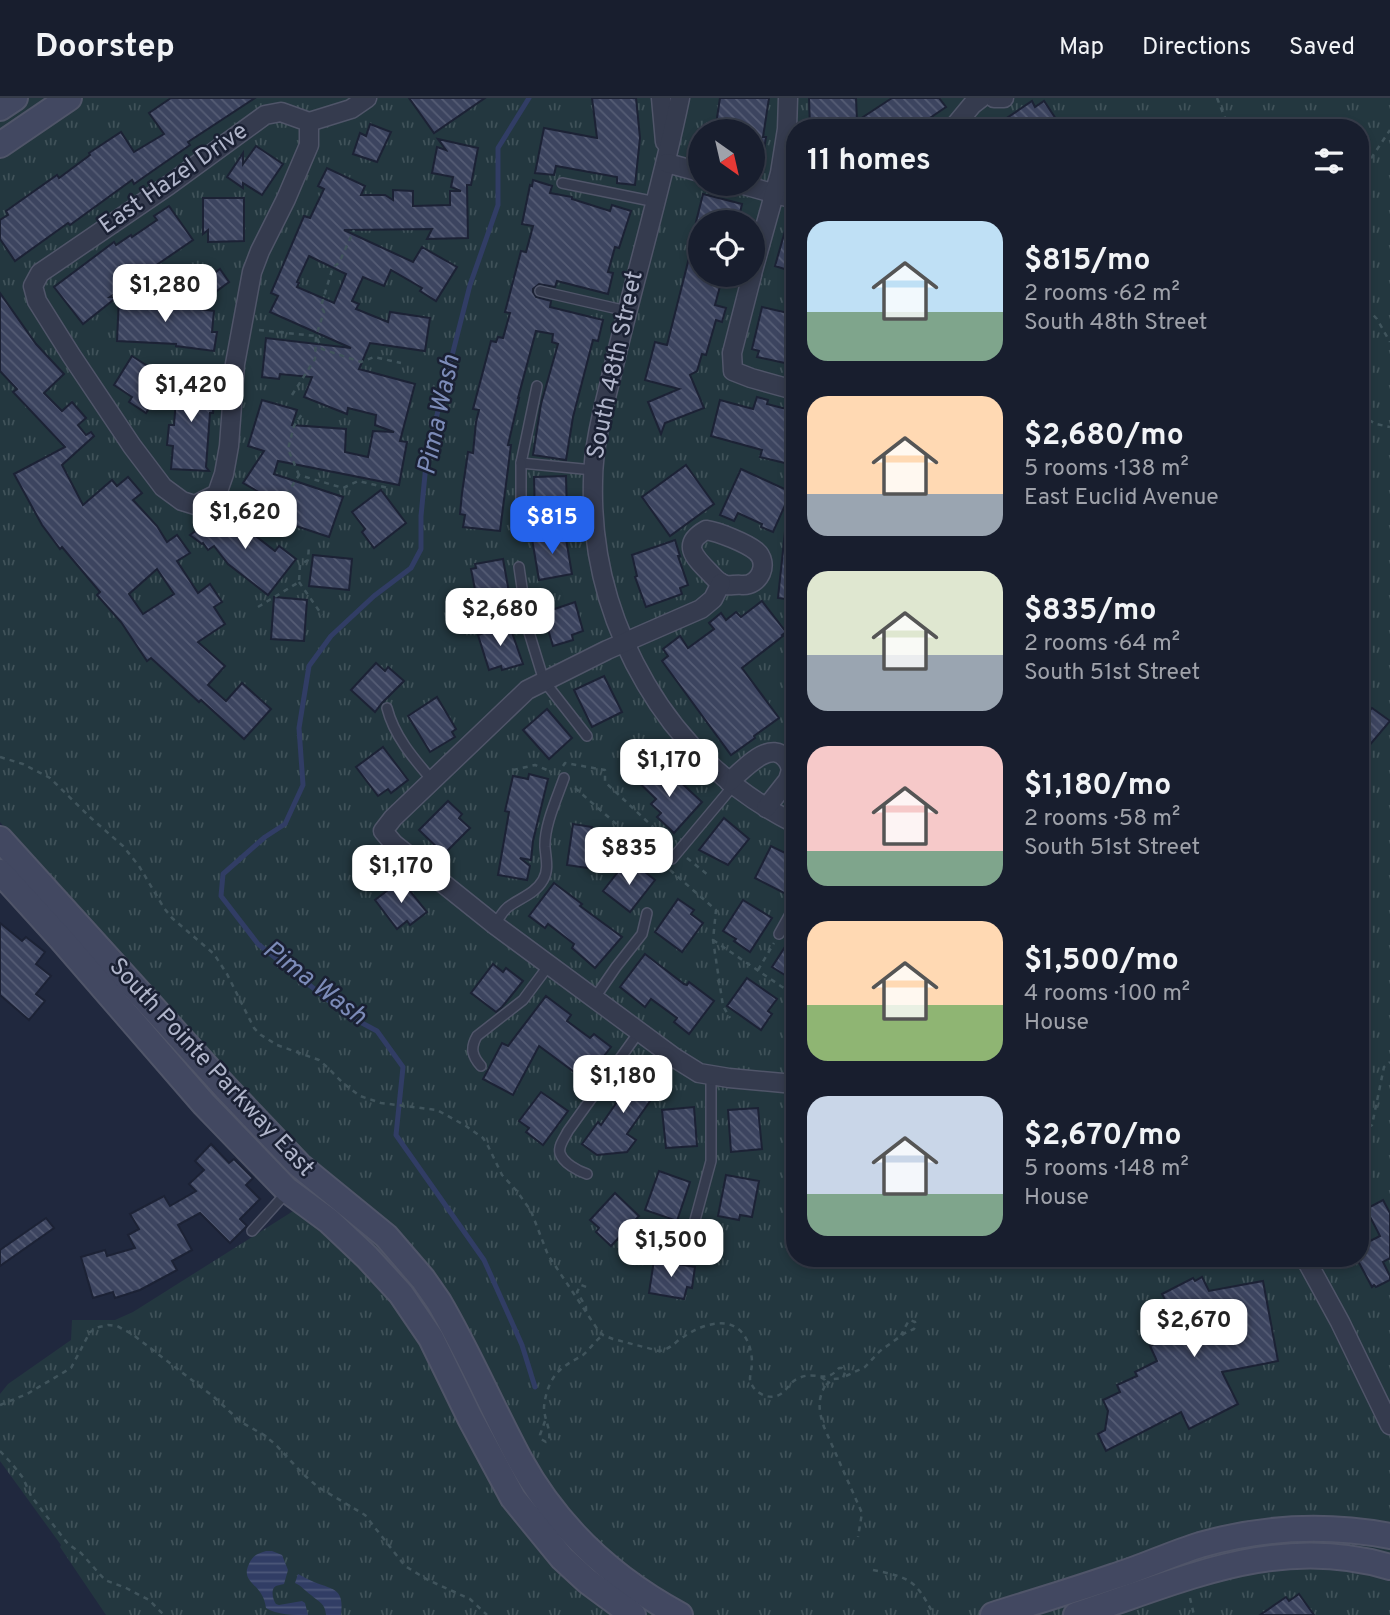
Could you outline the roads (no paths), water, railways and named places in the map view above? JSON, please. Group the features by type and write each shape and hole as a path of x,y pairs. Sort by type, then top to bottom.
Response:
{"main road":[{"path":"0,108 15,98"},
{"path":"0,145 69,98"},
{"name":"South Pointe Parkway East","path":"0,839 305,1172 386,1236 429,1287 450,1321 522,1462 551,1508 602,1563 640,1592 680,1615"},
{"name":"South Pointe Parkway East","path":"0,872 204,1104 289,1191 329,1221 401,1294 431,1338 513,1498 562,1558 587,1581 633,1615"},
{"path":"204,1104 224,1086"},
{"path":"993,1615 1114,1577 1199,1546 1255,1532 1325,1528 1389,1535"},
{"path":"1076,1615 1222,1566 1277,1557 1334,1556 1390,1567"}],"street":[{"path":"309,122 351,108 367,98"},
{"name":"South 48th Street","path":"661,98 667,163"},
{"name":"South 48th Street","path":"681,98 667,163 608,391 593,470 593,523 603,585 616,624 637,669 669,719 690,745 731,784 786,819"},
{"path":"787,119 788,98"},
{"path":"960,119 981,98"},
{"path":"994,98 1004,98"},
{"name":"East Hazel Drive","path":"281,112 309,122 309,145 253,272 235,364 229,446 224,474 217,494 195,505 182,501 163,487 132,446 37,301 33,286 40,273 265,115 281,112"},
{"path":"765,229 780,173 786,135"},
{"path":"667,163 688,169"},
{"path":"765,191 786,197"},
{"path":"749,287 732,353 733,371 786,388"},
{"path":"721,583 713,599 701,609 625,642 527,690 393,818 383,831 394,844 495,925 675,1058 705,1074 786,1083"},
{"path":"731,784 766,752 778,752 786,759"},
{"path":"766,808 786,783"},
{"path":"1310,1267 1389,1420"}],"lane":[{"path":"562,183 656,202"},
{"path":"540,291 627,311"},
{"path":"521,509 521,463 537,386"},
{"path":"521,463 593,470"},
{"path":"519,567 528,629 544,681 587,736"},
{"path":"387,708 391,723 414,759 432,780"},
{"path":"495,925 510,905 530,894 544,879 547,868 545,845 552,811 564,778"},
{"path":"675,855 731,784"},
{"path":"594,999 642,934 646,913"},
{"path":"779,934 786,921"},
{"path":"481,1066 472,1053 472,1044 477,1036 523,1000 549,965"},
{"path":"587,1174 578,1171 565,1160 559,1152 560,1145 639,1031"},
{"path":"638,1228 651,1241 668,1245 691,1235 711,1161 705,1074"},
{"path":"252,1231 305,1172"}],"water":[{"path":"266,1551 282,1555 288,1570 284,1584 273,1590 276,1604 302,1601 308,1615 280,1613 266,1608 262,1596 249,1580 247,1569 252,1559"},
{"path":"298,1574 337,1592 341,1600 341,1615 326,1615 321,1603 295,1583"}],"waterway":[{"name":"Pima Wash","path":"529,98 498,148 498,205 470,285 427,454 421,549 411,568 374,596 331,636 309,666 299,728 303,785 285,824 265,837 223,874 221,896 258,944 347,1015 377,1031 403,1067 396,1135 484,1260 522,1345 535,1387"}]}
